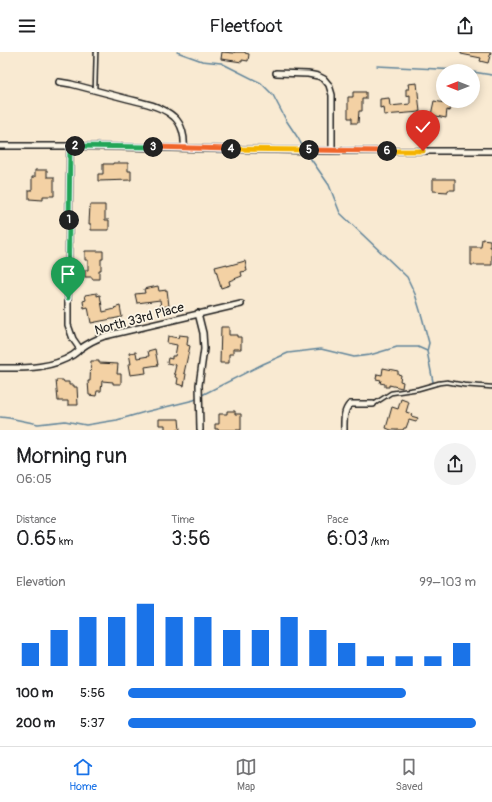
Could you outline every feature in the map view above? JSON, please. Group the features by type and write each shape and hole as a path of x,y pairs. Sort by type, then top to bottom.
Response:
{"street":[{"path":"276,74 308,74 318,76 324,79 329,85 332,94 332,151"},
{"path":"59,82 95,90 168,112 179,123 183,136 184,148"},
{"path":"0,146 492,152"},
{"path":"70,146 68,325 73,339 80,349"},
{"name":"North 33rd Place","path":"0,368 31,368 46,366 74,355 80,349 105,336 241,304"},
{"path":"198,313 203,333 204,349 199,394 200,430"},
{"path":"344,430 344,413 350,404 373,404"}],"lane":[{"path":"95,90 96,52"},
{"path":"373,404 391,392 418,389 439,383 447,382 492,387"}],"building":[{"path":"222,52 245,52 249,54 248,61 242,60 242,62 221,59"},
{"path":"461,52 491,52 488,63 480,61 481,58 461,54"},
{"path":"417,83 420,112 384,115 383,107 380,108 380,99 389,98 390,106 410,104 410,95 406,96 406,89 409,89 408,84"},
{"path":"353,92 366,92 366,99 362,99 362,111 359,111 358,123 352,123 352,118 348,118 348,97 353,97"},
{"path":"434,101 436,101 436,108 450,108 450,111 447,110 446,118 431,115"},
{"path":"128,163 128,171 131,171 131,180 98,181 98,174 103,174 103,164"},
{"path":"35,170 47,170 47,177 54,177 54,196 43,196 43,200 29,199 29,190 32,190 32,177 35,177"},
{"path":"433,179 455,179 455,190 448,190 448,192 433,191"},
{"path":"90,205 105,205 105,220 109,220 109,230 91,230 91,224 89,224"},
{"path":"482,239 490,240 490,247 492,247 492,265 471,265 471,247 481,247"},
{"path":"85,251 103,251 101,270 99,270 99,279 85,277 85,270 88,270 88,260 85,260"},
{"path":"245,261 247,271 241,272 242,276 229,281 230,285 221,288 215,267 227,264 227,266"},
{"path":"158,286 159,291 167,290 169,306 161,307 160,300 137,303 135,294 145,293 144,289"},
{"path":"97,293 97,296 100,295 103,312 120,306 122,317 91,323 88,307 84,308 83,301 86,300 85,295"},
{"path":"221,327 229,327 229,335 237,335 237,337 241,337 241,349 233,349 233,354 229,354 229,363 220,363"},
{"path":"179,335 188,336 187,345 190,346 184,373 186,374 184,386 177,384 178,378 175,377 176,374 174,374 176,365 167,363 168,358 172,359 172,356 175,356 177,345 167,343 168,336 178,338"},
{"path":"155,349 158,365 145,367 146,373 130,375 128,364 131,364 129,353 136,352 137,358 149,356 148,351"},
{"path":"91,361 118,364 117,374 121,374 121,384 113,384 113,382 102,381 101,391 97,391 96,396 89,395 88,381 90,381"},
{"path":"383,368 398,371 398,374 401,375 400,381 403,382 402,388 389,385 389,387 385,387 385,384 380,383 381,380 376,379 377,374 382,375"},
{"path":"56,380 69,382 69,385 74,385 74,387 77,387 78,405 68,405 68,401 58,401"},
{"path":"401,399 409,402 406,412 412,414 411,416 418,418 416,422 409,420 406,428 403,430 391,430 386,428 392,407 398,409"},
{"path":"227,411 235,411 235,414 241,414 241,430 215,429 215,424 219,424 219,414 227,414"},
{"path":"159,419 179,419 180,430 165,430 165,425 159,425"}],"waterway":[{"path":"177,52 202,61 221,63 261,83 273,95 304,149"},
{"path":"377,66 436,69"},
{"path":"480,73 492,75"},
{"path":"306,152 329,185 340,213 407,277 415,294 429,343 427,351 433,382"},
{"path":"200,396 288,353 321,349 354,357 370,355 397,347 418,347 427,351"},
{"path":"0,417 38,424 65,421 86,425 117,420 197,398"}],"route":[{"path":"68,298 70,146 332,151 423,151"}]}
